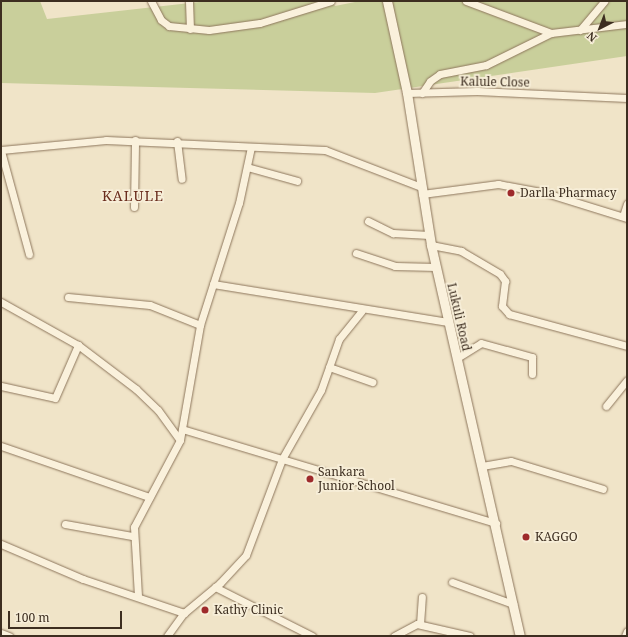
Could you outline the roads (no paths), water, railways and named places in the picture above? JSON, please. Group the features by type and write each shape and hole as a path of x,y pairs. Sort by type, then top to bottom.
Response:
{"street":[{"path":"151,1 164,23 190,29 253,24 331,1"},
{"path":"189,1 190,29"},
{"path":"466,1 552,33"},
{"path":"580,30 604,1"},
{"name":"Lukuli Road","path":"389,2 407,93 431,245 496,523 520,636"},
{"path":"422,93 430,81 440,74 486,65 552,33 627,24"},
{"name":"Kalule Close","path":"407,93 477,91 627,98"},
{"path":"134,207 135,140"},
{"path":"29,254 1,151 48,143 135,140 177,141 335,152 422,190 498,184 546,193 625,217 627,204"},
{"path":"177,141 182,179"},
{"path":"138,596 132,536 148,497 180,440 200,326 247,167 251,147"},
{"path":"247,167 297,181"},
{"path":"368,221 393,233 429,235"},
{"path":"431,245 461,251 500,274 505,281 502,306 509,314 627,346"},
{"path":"356,253 395,266 436,267"},
{"path":"213,284 362,311 448,322"},
{"path":"68,296 150,305 200,326"},
{"path":"1,302 78,345 155,406 180,440"},
{"path":"167,636 184,613 215,587 246,555 282,459 319,393 342,335 362,311"},
{"path":"457,358 481,343 532,357 532,374"},
{"path":"1,386 55,398 78,345"},
{"path":"329,367 372,382"},
{"path":"606,406 627,380"},
{"path":"182,429 496,523"},
{"path":"1,446 148,497"},
{"path":"482,466 506,460 603,489"},
{"path":"65,524 132,536"},
{"path":"1,544 78,578 138,596 184,613"},
{"path":"452,582 513,604"},
{"path":"215,587 312,636"},
{"path":"420,624 422,597"},
{"path":"394,636 420,624 470,636"},
{"path":"624,636 627,632"},
{"path":"1,633 9,636"}],"place":[{"name":"Darlla Pharmacy","path":"511,193"},
{"name":"Sankara Junior School","path":"310,479"},
{"name":"KAGGO","path":"526,537"},
{"name":"Kathy Clinic","path":"205,610"}],"district":[{"name":"KALULE","path":"133,196"}]}
